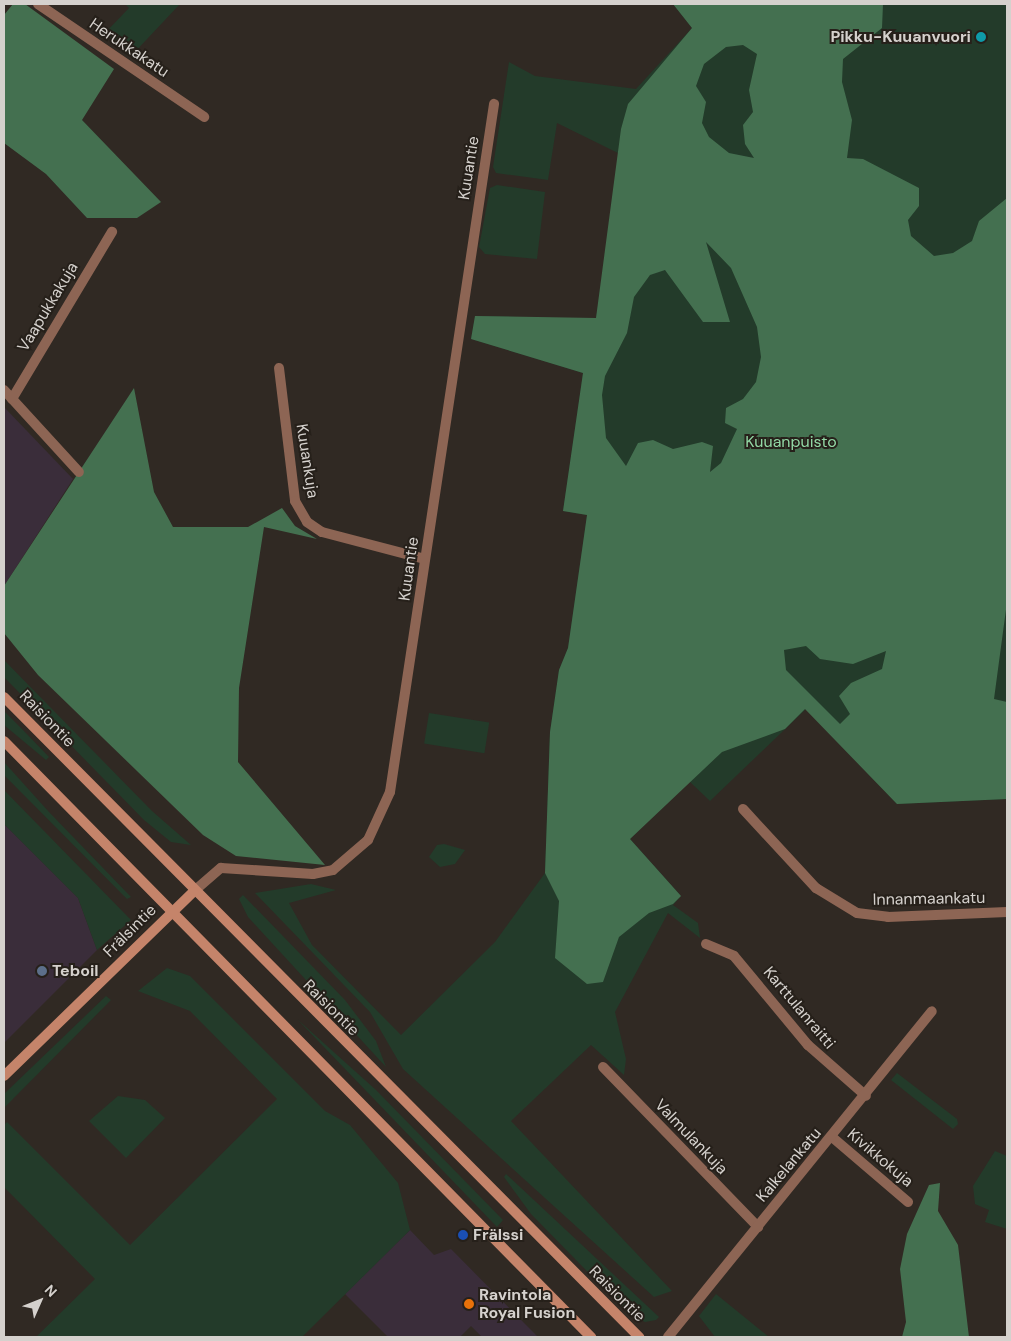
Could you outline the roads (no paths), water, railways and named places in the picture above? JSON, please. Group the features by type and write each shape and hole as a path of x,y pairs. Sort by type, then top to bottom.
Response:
{"main road":[{"name":"Raisiontie","path":"4,697 193,892 639,1337"},
{"path":"4,740 170,912 591,1337"},
{"name":"Frälsintie","path":"4,1076 170,912 193,892"}],"street":[{"name":"Herukkakatu","path":"38,4 204,117"},
{"name":"Kuuantie","path":"193,892 221,868 313,874 333,870 368,840 397,766 425,559 494,104"},
{"name":"Vaapukkakuja","path":"12,399 112,232"},
{"name":"Kuuankuja","path":"279,368 295,501 307,522 322,532 425,559"},
{"path":"4,390 79,472"},
{"name":"Innanmaankatu","path":"743,809 816,888 857,913 888,918 1007,912"},
{"name":"Karttulanraitti","path":"706,944 734,956 808,1045 866,1096"},
{"name":"Kalkelankatu","path":"668,1337 866,1096 932,1011"},
{"name":"Valmulankuja","path":"604,1067 758,1227"},
{"name":"Kivikkokuja","path":"832,1137 908,1202"}],"place":[{"name":"Pikku-Kuuanvuori","path":"981,37"},
{"name":"Teboil","path":"42,971"},
{"name":"Frälssi","path":"463,1235"},
{"name":"Ravintola Royal Fusion","path":"469,1304"}],"park label":[{"name":"Kuuanpuisto","path":"791,442"}]}
